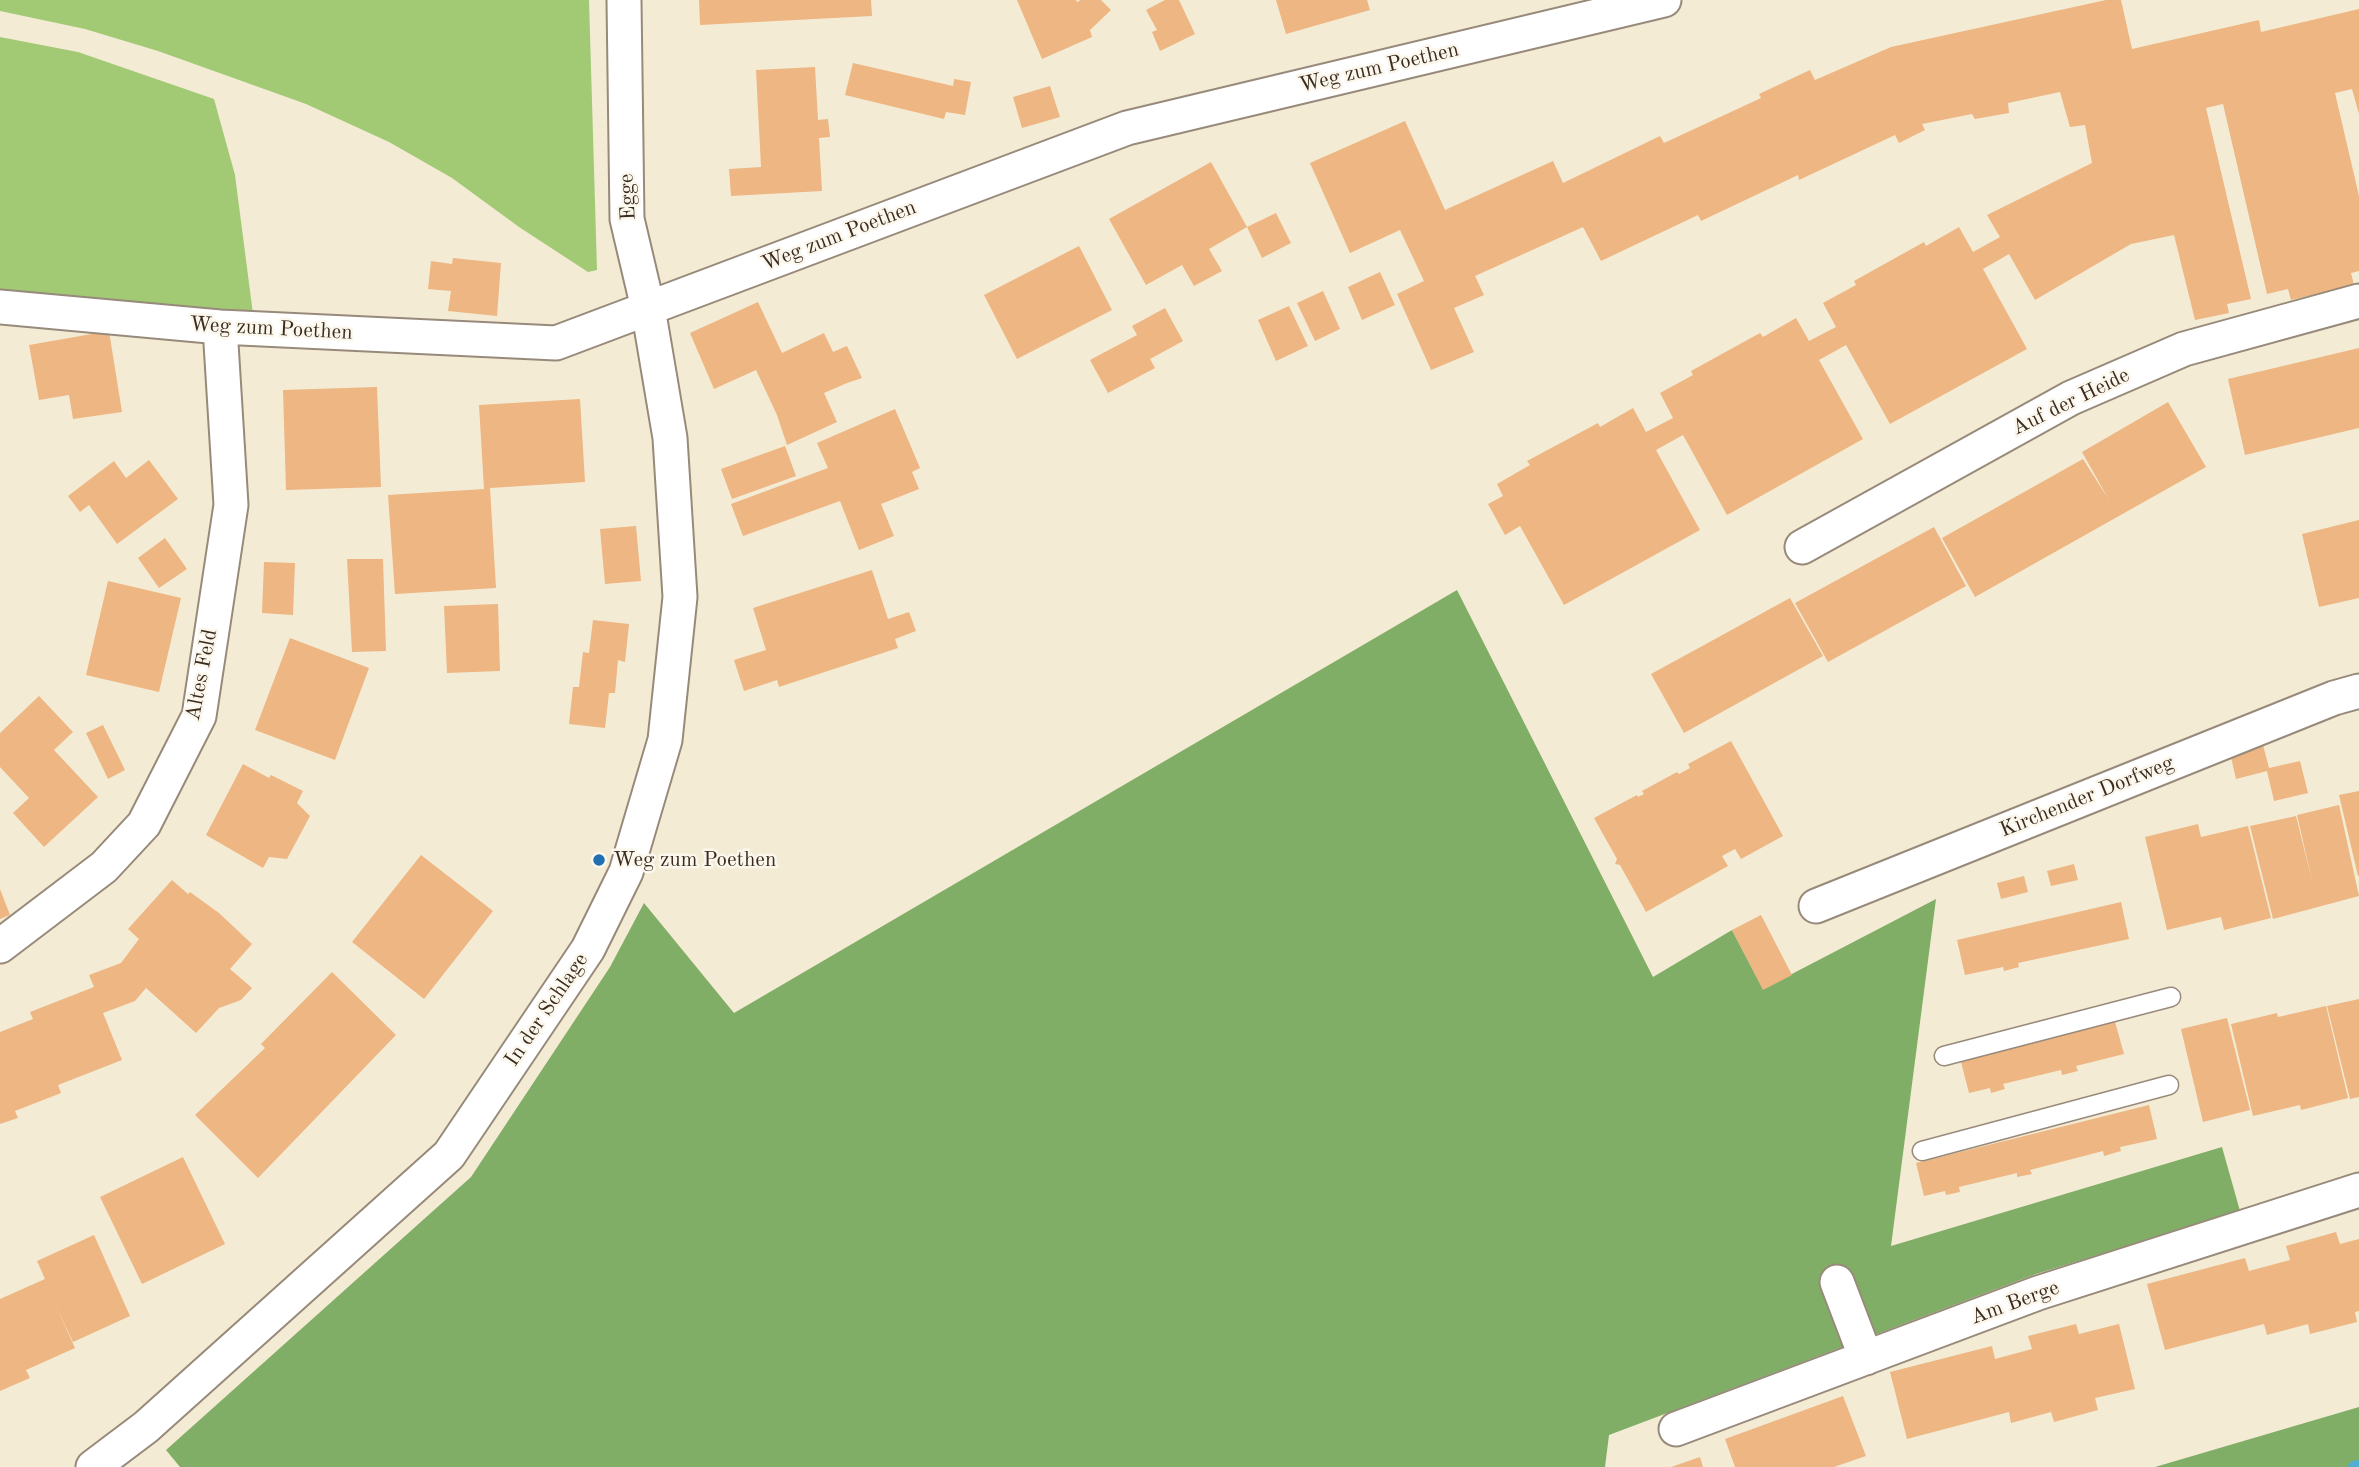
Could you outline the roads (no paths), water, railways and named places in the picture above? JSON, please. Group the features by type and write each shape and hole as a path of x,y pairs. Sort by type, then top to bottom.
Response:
{"street":[{"name":"Egge","path":"624,0 627,219 648,308 662,391"},
{"name":"Weg zum Poethen","path":"0,306 220,327 556,343 1128,128 1664,0"},
{"name":"Auf der Heide","path":"1802,547 2071,398 2184,349 2359,301"},
{"name":"Altes Feld","path":"0,946 104,867 144,824 199,716 231,505 220,327"},
{"name":"In der Schlage","path":"93,1467 146,1427 449,1155 588,949 626,872 665,740 680,597 670,438 662,391"},
{"name":"Kirchender Dorfweg","path":"1816,906 2334,698 2359,691"},
{"name":"Am Berge","path":"1676,1429 2038,1293 2359,1190"},
{"path":"1837,1282 1866,1358"}],"lane":[{"path":"1944,1056 2171,997"},
{"path":"1922,1151 2169,1085"}],"waterway":[{"path":"2354,1467 2359,1466"}],"place":[{"name":"Weg zum Poethen","path":"599,860"}]}
